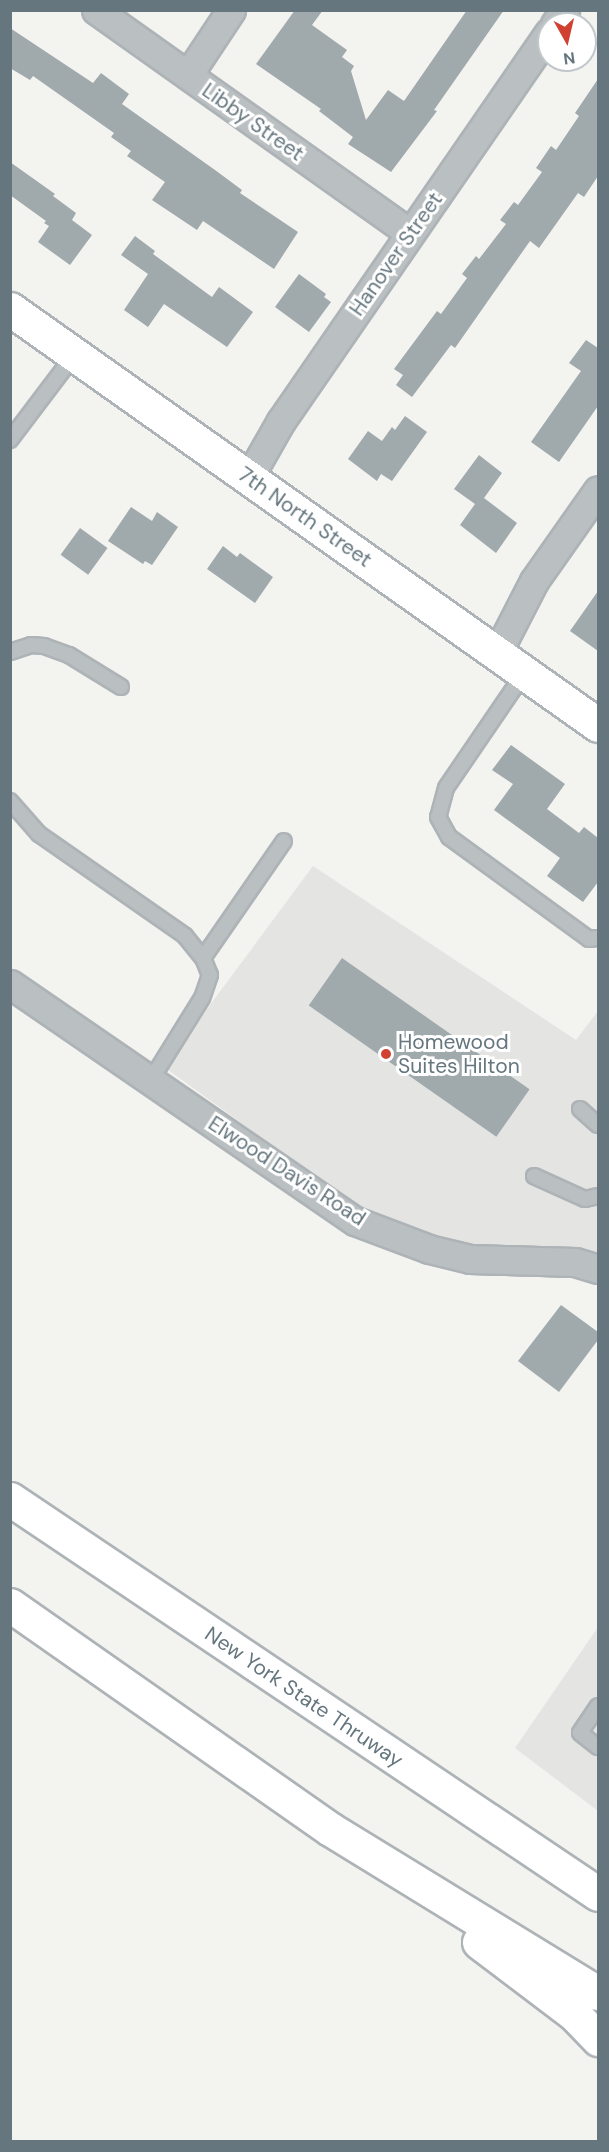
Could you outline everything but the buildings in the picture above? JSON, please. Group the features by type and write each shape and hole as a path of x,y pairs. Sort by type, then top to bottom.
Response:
{"main road":[{"name":"7th North Street","path":"10,309 598,725"},
{"name":"New York State Thruway","path":"10,1499 598,1894"},
{"path":"10,1605 330,1828 574,2014 598,2039"},
{"path":"330,1828 598,1993"}],"street":[{"name":"Libby Street","path":"96,10 410,233"},
{"path":"188,75 231,10"},
{"name":"Hanover Street","path":"249,477 281,421 537,50"},
{"path":"497,653 534,581 598,490"},
{"name":"Elwood Davis Road","path":"10,984 355,1221 429,1249 470,1258 575,1262 598,1269"}],"lane":[{"path":"10,440 75,354"},
{"path":"10,652 31,645 44,646 69,656 121,687"},
{"path":"525,672 446,788 438,817 448,837 588,939 598,938"},
{"path":"10,801 39,834 185,936 203,958 210,975 202,998 151,1080"},
{"path":"203,958 284,841"},
{"path":"580,1109 598,1125"},
{"path":"534,1176 585,1199 598,1196"},
{"path":"598,1706 580,1732 598,1746"}],"shaded area":[{"name":"Homewood Suites Hilton","path":"313,866 576,1040 598,1011 598,1253 436,1241 367,1214 164,1067"},
{"path":"598,1627 598,1811 515,1748"}],"place":[{"name":"Homewood Suites Hilton","path":"386,1054"}]}
